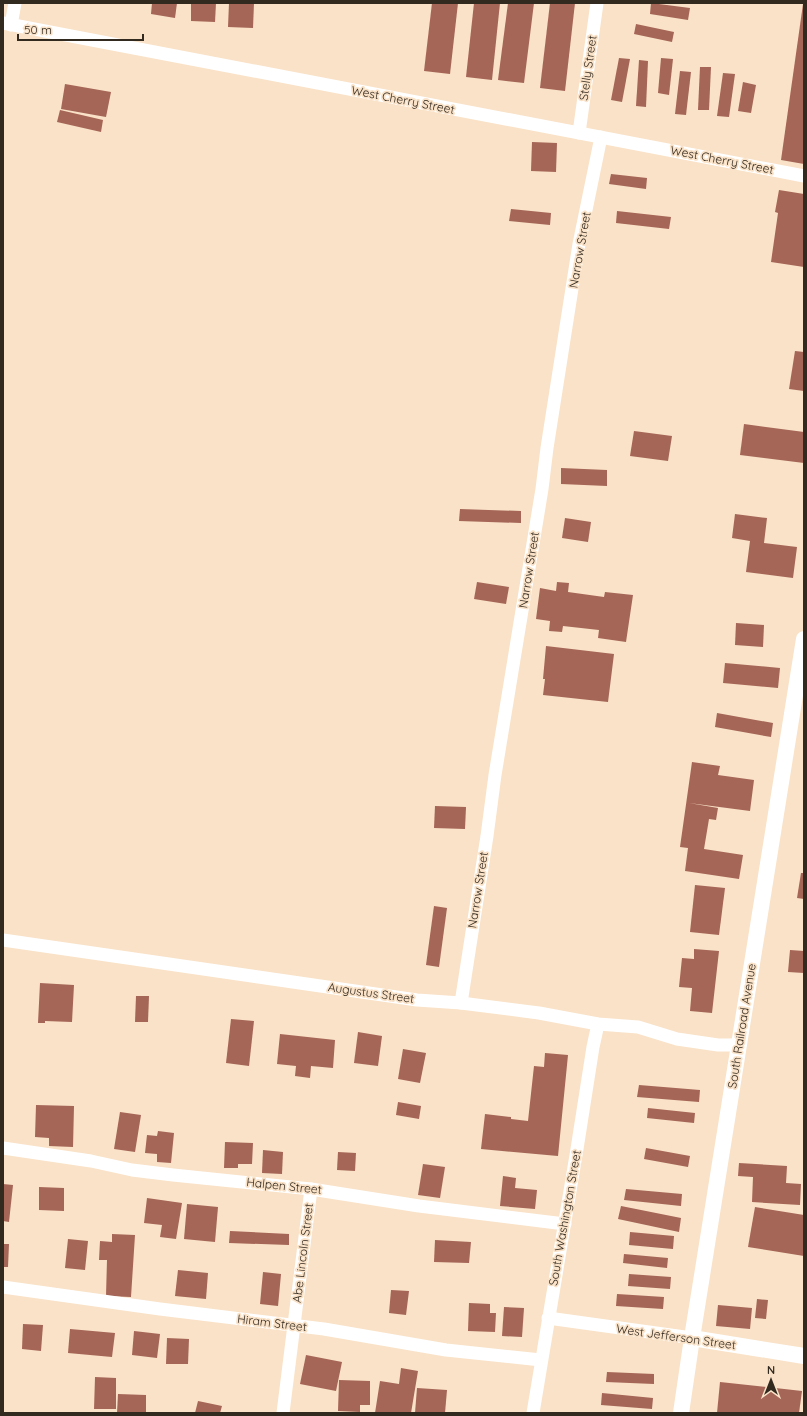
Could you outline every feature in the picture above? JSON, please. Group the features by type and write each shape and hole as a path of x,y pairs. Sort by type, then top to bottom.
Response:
{"street":[{"path":"7,24 15,3"},
{"name":"Stelly Street","path":"579,133 597,3"},
{"name":"West Cherry Street","path":"7,24 804,176"},
{"name":"Narrow Street","path":"461,1004 495,775 542,489 547,448 578,252 601,137"},
{"name":"South Railroad Avenue","path":"681,1413 804,639"},
{"name":"Augustus Street","path":"3,940 417,1000 539,1014 598,1024 638,1027 677,1039 718,1045 739,1045"},
{"name":"South Washington Street","path":"533,1413 598,1024"},
{"name":"Halpen Street","path":"3,1148 84,1160 139,1171 311,1189 419,1206 565,1224"},
{"name":"Abe Lincoln Street","path":"283,1413 311,1189"},
{"name":"Hiram Street","path":"3,1287 358,1334 446,1350 541,1360"},
{"name":"West Jefferson Street","path":"548,1318 692,1338 804,1356"}],"building":[{"path":"152,3 177,3 175,18 151,14"},
{"path":"191,3 216,3 215,22 191,21"},
{"path":"229,3 254,3 253,28 228,27"},
{"path":"432,3 458,3 450,74 424,71"},
{"path":"474,3 500,3 492,80 466,77"},
{"path":"508,3 534,3 524,83 498,80"},
{"path":"550,3 575,3 565,91 540,88"},
{"path":"651,3 690,8 688,20 650,14"},
{"path":"804,4 804,164 781,160"},
{"path":"636,24 674,32 672,42 634,34"},
{"path":"619,58 630,59 622,102 611,100"},
{"path":"661,58 673,59 669,95 658,93"},
{"path":"639,60 648,61 646,107 636,106"},
{"path":"700,67 711,67 709,110 698,110"},
{"path":"680,71 691,72 686,115 675,114"},
{"path":"723,73 735,74 729,117 717,116"},
{"path":"743,82 756,85 751,113 738,111"},
{"path":"65,84 111,92 106,117 61,109"},
{"path":"60,110 103,120 101,132 57,122"},
{"path":"532,142 557,143 556,172 531,171"},
{"path":"611,174 647,178 646,189 609,184"},
{"path":"779,190 804,194 804,267 771,262 778,213 775,212"},
{"path":"511,209 551,213 550,225 509,221"},
{"path":"617,211 671,217 669,229 616,223"},
{"path":"795,351 804,352 804,391 789,389"},
{"path":"744,424 804,432 804,463 740,455"},
{"path":"634,431 672,436 668,461 630,456"},
{"path":"561,468 607,470 607,486 561,484"},
{"path":"460,509 521,511 521,523 459,521"},
{"path":"735,514 767,518 764,543 797,547 793,578 746,572 750,541 732,538"},
{"path":"565,518 591,522 588,542 562,538"},
{"path":"477,582 509,587 506,604 474,599"},
{"path":"557,582 569,583 568,592 604,597 605,592 633,595 626,642 598,638 599,630 563,626 562,632 549,631 550,621 536,619 540,588 556,591"},
{"path":"736,623 764,625 763,647 735,645"},
{"path":"546,646 614,654 608,702 543,695"},
{"path":"725,663 780,668 778,688 723,683"},
{"path":"717,713 773,723 771,737 715,727"},
{"path":"692,762 720,766 718,775 754,780 750,811 689,803 718,808 716,820 709,819 704,849 743,855 739,879 685,871 688,848 680,847"},
{"path":"435,806 466,807 465,829 434,828"},
{"path":"801,873 804,873 804,899 797,898"},
{"path":"695,885 725,888 719,935 690,932"},
{"path":"434,906 447,908 439,967 426,965"},
{"path":"694,949 719,951 712,1013 690,1011 692,988 679,987 682,958 694,959"},
{"path":"790,950 804,951 804,973 788,972"},
{"path":"40,983 74,985 72,1022 45,1021 45,1023 38,1023"},
{"path":"136,996 149,996 148,1022 135,1022"},
{"path":"231,1019 254,1021 249,1066 226,1063"},
{"path":"358,1032 382,1036 378,1066 354,1063"},
{"path":"280,1034 335,1040 333,1068 311,1066 310,1078 295,1076 296,1066 277,1064"},
{"path":"403,1049 426,1053 420,1083 398,1079"},
{"path":"545,1053 568,1055 558,1156 481,1149 485,1114 511,1117 511,1119 528,1121 534,1066 544,1067"},
{"path":"639,1085 700,1090 699,1102 637,1097"},
{"path":"398,1102 421,1106 419,1119 396,1115"},
{"path":"36,1105 74,1106 73,1147 49,1146 49,1138 35,1137"},
{"path":"648,1108 695,1113 694,1123 647,1118"},
{"path":"120,1112 141,1115 135,1152 114,1149"},
{"path":"158,1131 174,1133 171,1163 157,1162 157,1154 145,1153 147,1135 157,1136"},
{"path":"225,1142 253,1143 252,1164 238,1164 238,1168 224,1168"},
{"path":"646,1148 690,1156 688,1167 644,1159"},
{"path":"263,1150 283,1152 282,1174 262,1173"},
{"path":"338,1152 356,1153 355,1171 337,1170"},
{"path":"739,1163 787,1166 786,1183 801,1184 800,1205 752,1202 753,1177 738,1176"},
{"path":"423,1164 445,1167 440,1198 418,1195"},
{"path":"503,1176 516,1178 515,1188 537,1190 535,1209 500,1206"},
{"path":"3,1184 13,1185 9,1222 3,1221"},
{"path":"39,1187 64,1188 64,1211 39,1210"},
{"path":"626,1189 682,1194 681,1206 624,1200"},
{"path":"147,1198 182,1203 176,1239 160,1237 162,1225 144,1223"},
{"path":"187,1204 218,1207 215,1242 184,1239"},
{"path":"621,1206 681,1218 679,1232 618,1219"},
{"path":"755,1207 804,1215 804,1256 748,1247"},
{"path":"230,1231 289,1234 289,1245 229,1243"},
{"path":"630,1232 674,1236 673,1249 629,1245"},
{"path":"112,1234 135,1235 131,1297 106,1296 107,1260 99,1260 100,1241 112,1242"},
{"path":"68,1239 88,1241 85,1270 65,1268"},
{"path":"435,1240 471,1242 469,1263 434,1262"},
{"path":"3,1244 9,1244 8,1267 3,1267"},
{"path":"624,1254 668,1258 667,1268 623,1263"},
{"path":"178,1270 208,1273 206,1299 175,1296"},
{"path":"263,1272 281,1274 278,1306 260,1304"},
{"path":"629,1274 671,1277 670,1289 628,1286"},
{"path":"391,1290 409,1291 406,1315 389,1313"},
{"path":"617,1294 664,1297 663,1309 616,1306"},
{"path":"757,1299 768,1300 766,1319 755,1318"},
{"path":"469,1303 490,1304 490,1313 496,1313 495,1332 468,1331"},
{"path":"718,1305 752,1308 750,1329 716,1326"},
{"path":"504,1307 524,1308 522,1337 502,1336"},
{"path":"23,1324 43,1325 41,1351 22,1349"},
{"path":"70,1329 115,1333 112,1357 68,1353"},
{"path":"134,1331 160,1334 157,1358 132,1355"},
{"path":"167,1338 189,1339 188,1364 166,1364"},
{"path":"306,1355 342,1362 336,1391 300,1384"},
{"path":"401,1368 418,1371 411,1413 375,1413 380,1381 399,1384"},
{"path":"607,1372 654,1374 654,1384 606,1382"},
{"path":"95,1377 116,1378 116,1409 94,1409"},
{"path":"339,1380 370,1381 370,1405 360,1405 360,1412 338,1411"},
{"path":"720,1382 802,1391 799,1413 717,1413"},
{"path":"417,1388 447,1390 445,1413 415,1413"},
{"path":"602,1393 653,1398 652,1409 601,1405"},
{"path":"118,1394 146,1395 146,1413 117,1413"},
{"path":"198,1401 222,1406 220,1413 195,1413"}]}
